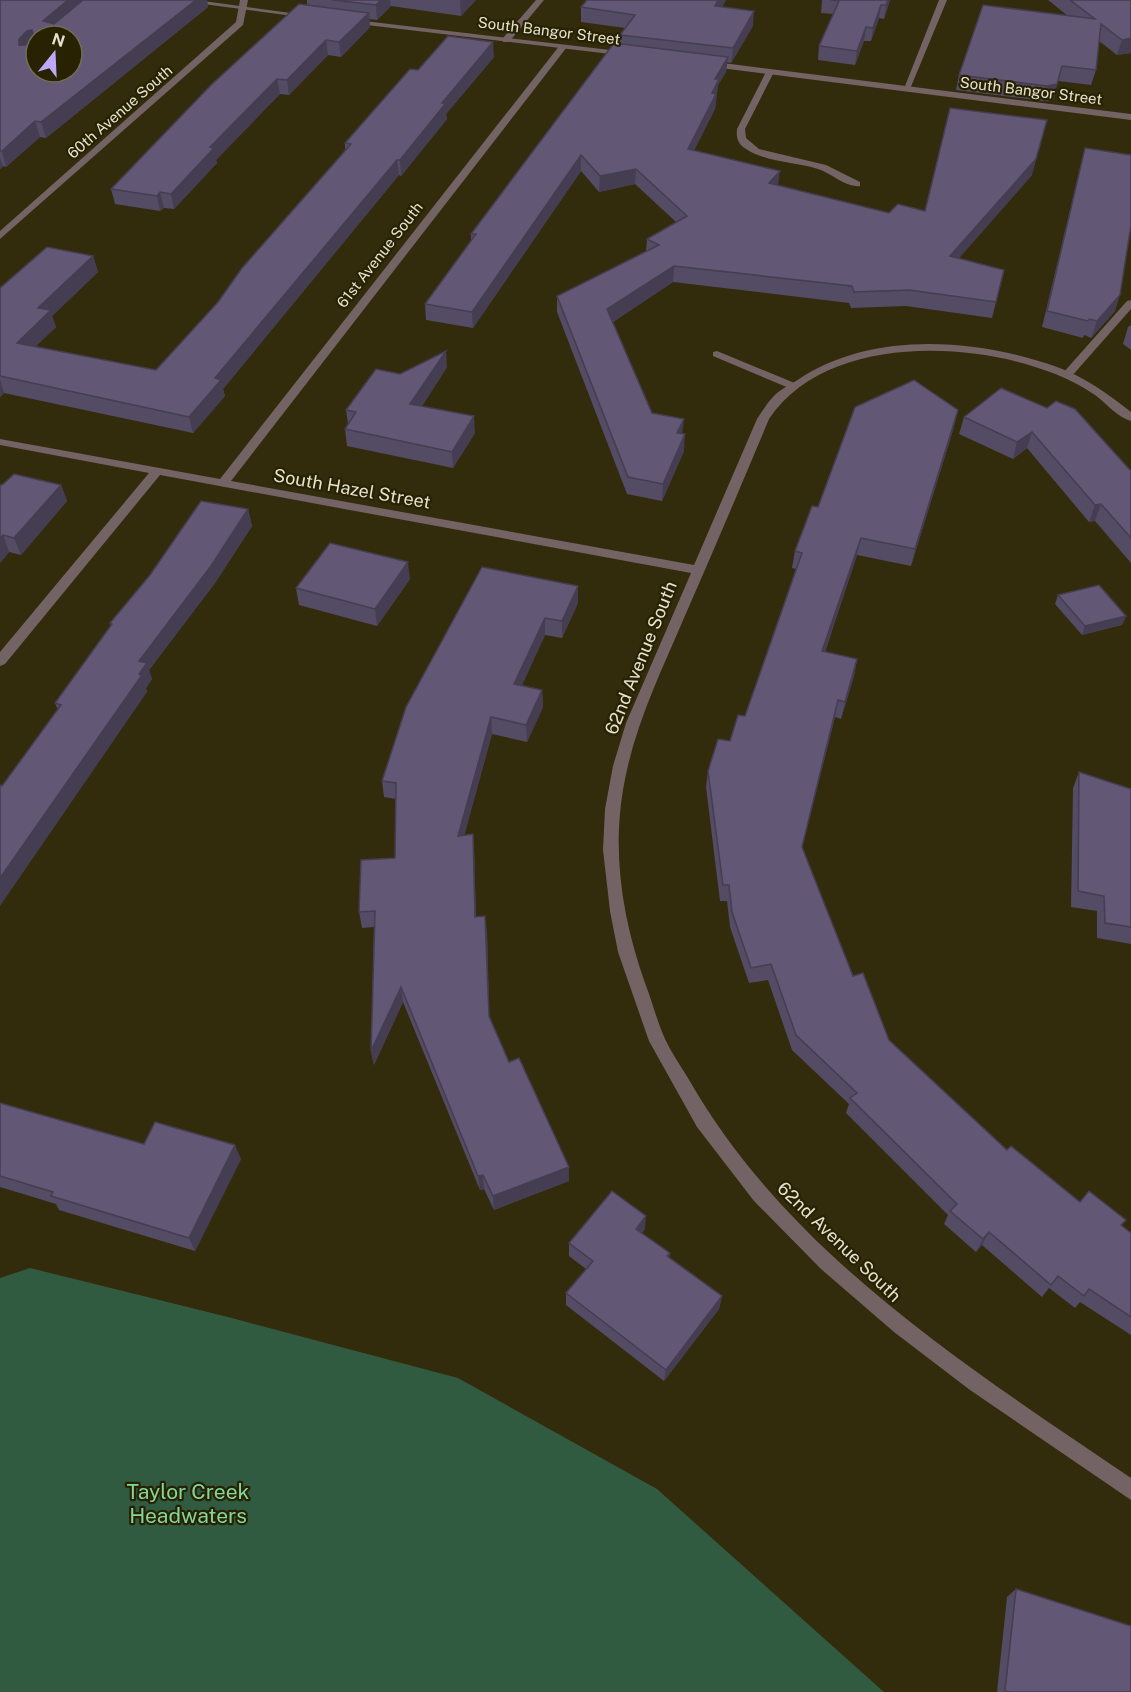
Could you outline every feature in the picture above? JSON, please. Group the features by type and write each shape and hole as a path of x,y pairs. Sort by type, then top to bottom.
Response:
{"street":[{"path":"177,0 243,4 323,18"},
{"path":"506,40 540,0"},
{"path":"906,89 943,0"},
{"name":"60th Avenue South","path":"0,236 240,23 243,4"},
{"name":"South Bangor Street","path":"334,19 632,55"},
{"name":"61st Avenue South","path":"223,483 563,46"},
{"name":"South Bangor Street","path":"701,63 1131,117"},
{"path":"770,72 741,129 741,138 746,146 768,155 823,167 857,184"},
{"path":"1067,375 1131,303"},
{"name":"62nd Avenue South","path":"1131,418 1116,403 1092,386 1027,360 995,354 911,348 869,353 828,365 778,398 764,419 634,719 622,759 611,824 610,859 621,933 644,1011 662,1051 684,1090 737,1166 804,1241 842,1277 934,1353 1131,1490"},
{"path":"717,354 793,386"},
{"name":"South Hazel Street","path":"0,442 698,570"},
{"path":"0,661 157,471"}],"green space":[{"name":"Taylor Creek Headwaters","path":"30,1268 228,1317 458,1378 657,1489 884,1692 0,1692 0,1278"}],"building":[{"path":"0,0 68,0 43,21 54,24 83,0 196,0 41,122 35,121 0,151"},
{"path":"332,0 381,0 376,5"},
{"path":"587,0 718,0 715,6 754,11 733,48 620,35 635,15 581,7"},
{"path":"831,0 888,0 886,5 881,5 873,28 866,27 857,51 819,46 839,1"},
{"path":"1070,0 1131,0 1131,38 1122,40 1101,24 1096,70 1062,66 1057,84 1047,86 959,75 983,5 1095,19"},
{"path":"299,4 369,13 339,42 326,40 287,80 277,79 210,147 214,148 171,194 160,192 157,196 111,189 211,85"},
{"path":"448,36 493,42 442,103 446,103 400,160 397,160 215,378 221,380 189,417 0,376 0,288 47,247 93,256 38,308 51,310 17,343 156,370 218,302 242,268 351,144 345,143 410,69 418,70"},
{"path":"614,43 728,57 715,79 719,79 712,93 716,94 688,149 780,171 769,183 889,213 898,204 925,211 950,108 1047,120 1036,159 950,256 1004,270 996,302 909,290 854,292 852,286 674,266 607,309 652,413 684,419 677,433 685,434 663,484 628,477 557,296 659,245 647,239 687,216 636,169 600,176 581,155 472,312 425,304 476,234 471,234"},
{"path":"1085,148 1131,155 1131,225 1120,295 1097,321 1047,311"},
{"path":"446,351 410,404 474,416 452,452 345,429 356,412 346,410 376,369 400,374"},
{"path":"914,380 958,410 915,549 861,538 822,651 857,659 845,702 838,700 802,847 853,976 863,973 889,1040 1007,1150 1011,1146 1080,1202 1089,1191 1126,1220 1121,1225 1131,1233 1131,1317 1089,1289 1084,1296 1058,1276 1051,1285 989,1232 983,1239 950,1211 957,1204 850,1098 857,1093 796,1035 771,964 751,968 732,912 729,885 723,885 708,771 718,739 730,741 738,715 745,716 802,553 795,551 812,506 818,507 855,407"},
{"path":"1001,388 1047,408 1056,401 1075,409 1131,471 1131,538 1101,504 1095,505 1032,432 1017,442 964,417"},
{"path":"14,474 61,485 14,538 3,535 0,538 0,485"},
{"path":"201,501 248,509 211,566 139,661 147,663 139,674 142,675 0,878 0,785 2,786 61,705 55,703 112,624 110,623 150,575"},
{"path":"330,543 408,562 375,609 296,588"},
{"path":"482,567 578,586 562,621 545,618 514,684 542,690 526,725 491,717 458,836 473,834 475,917 485,916 489,1016 509,1062 519,1058 569,1167 493,1196 483,1175 478,1176 401,987 371,1051 375,911 359,912 361,860 395,858 396,783 382,781 406,707"},
{"path":"1099,585 1126,616 1085,626 1058,595"},
{"path":"1079,772 1131,789 1131,927 1105,923 1104,896 1078,891"},
{"path":"0,1103 144,1144 155,1122 235,1145 189,1238 51,1196 53,1192 0,1176"},
{"path":"612,1191 646,1216 636,1229 670,1253 667,1256 722,1296 666,1370 566,1293 593,1261 569,1243"},
{"path":"1016,1589 1131,1626 1131,1692 1005,1691"}]}
